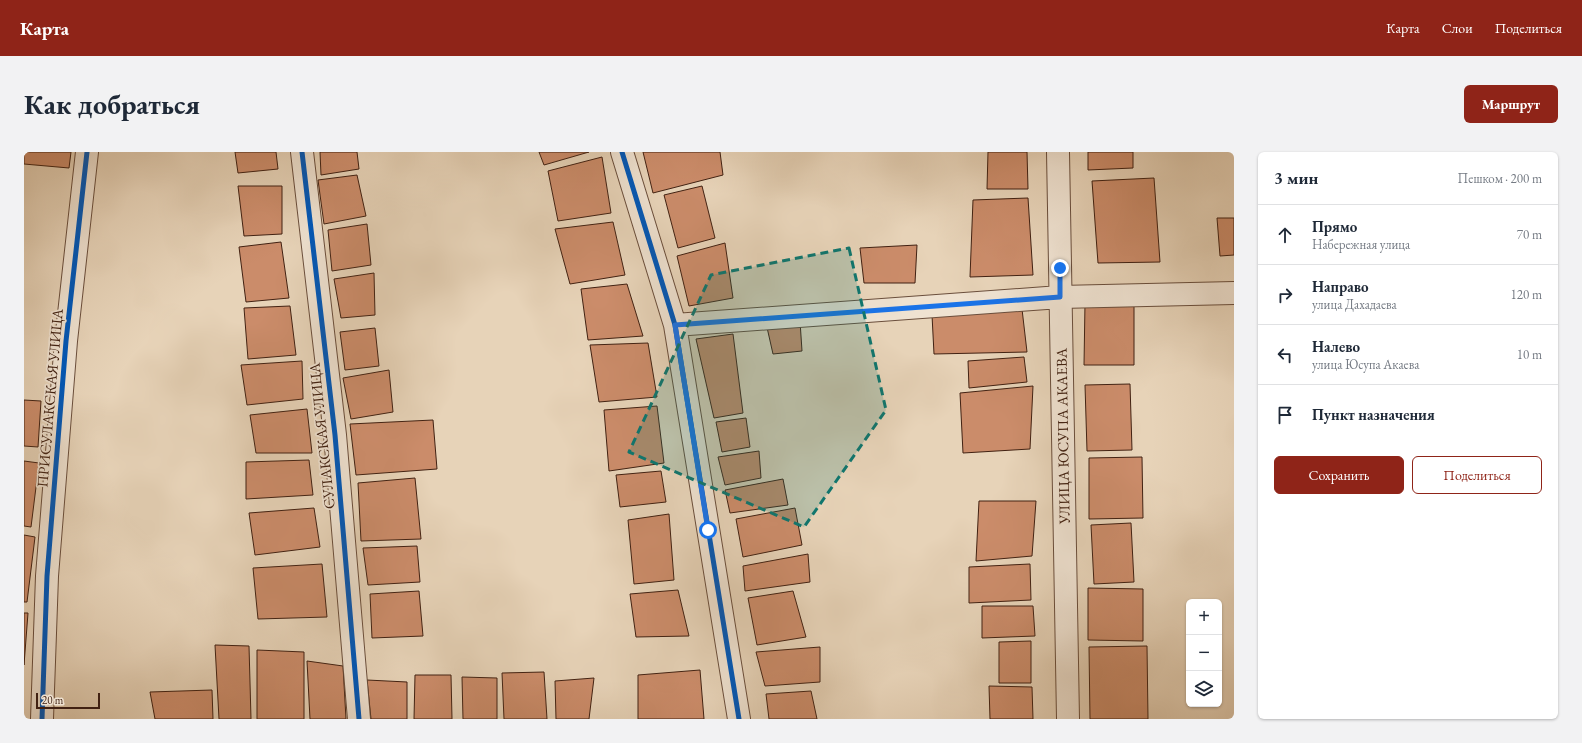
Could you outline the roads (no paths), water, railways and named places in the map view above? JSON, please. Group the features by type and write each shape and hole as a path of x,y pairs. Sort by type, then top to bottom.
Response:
{"street":[{"name":"ПРИСУЛАКСКАЯ УЛИЦА","path":"42,719 47,576 66,341 87,152"},
{"name":"СУЛАКСКАЯ УЛИЦА","path":"302,152 335,435 359,719"},
{"path":"622,152 675,325 739,719"},
{"name":"УЛИЦА ЮСУПА АКАЕВА","path":"1058,152 1068,719"},
{"path":"675,325 1060,297 1234,293"}]}
